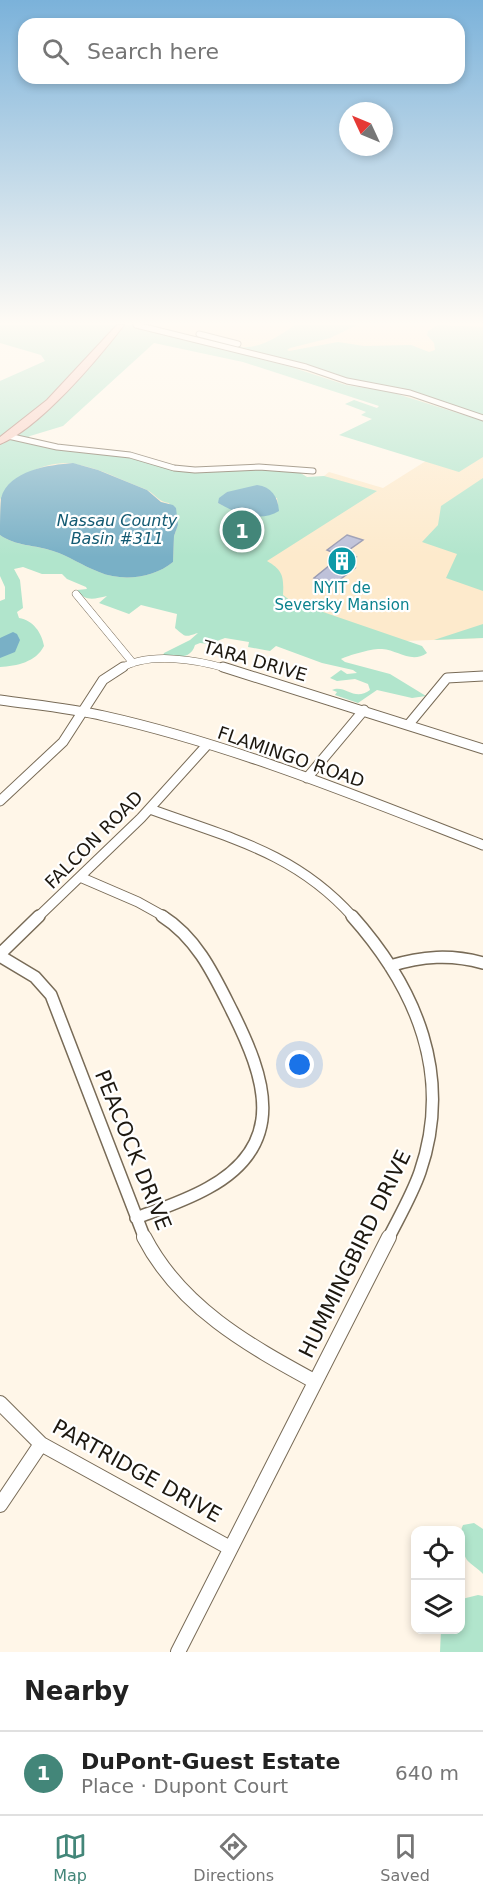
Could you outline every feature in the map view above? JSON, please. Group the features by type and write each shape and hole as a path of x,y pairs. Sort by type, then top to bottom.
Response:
{"main road":[{"path":"0,441 49,402"}],"street":[{"path":"437,402 483,418"},
{"path":"8,436 57,447 130,455 184,469 216,470 259,467 313,471"},
{"path":"76,594 133,663"},
{"name":"TARA DRIVE","path":"0,801 63,742 103,680 115,671 133,663 179,658 203,661 483,749"},
{"path":"409,724 447,678 483,676"},
{"name":"FLAMINGO ROAD","path":"0,700 115,718 207,745 308,778 483,845"},
{"path":"308,778 364,710"},
{"name":"FALCON ROAD","path":"0,955 150,809 207,745"},
{"name":"HUMMINGBIRD DRIVE","path":"150,809 258,848 308,874 342,902 390,966 413,1009 425,1040 432,1076 433,1114 426,1158 416,1184 178,1652"},
{"path":"80,877 152,910 190,939 217,982 262,1077 265,1096 263,1119 257,1138 244,1160 232,1173 208,1188 136,1218"},
{"name":"PEACOCK DRIVE","path":"0,955 35,977 51,995 136,1218 156,1257 186,1294 212,1319 248,1346 314,1381"},
{"path":"390,966 421,957 447,955 483,963"},
{"name":"PARTRIDGE DRIVE","path":"0,1403 41,1444 230,1548"},
{"path":"0,1505 41,1444"}],"shaded area":[{"path":"423,402 483,402 483,421"},
{"path":"483,425 483,638 276,646 0,555 0,448 17,440 47,448 195,472 297,471 307,477 315,478 329,472 383,488"}],"green space":[{"path":"0,402 89,402 63,426 30,436 23,442 47,448 114,454 195,472 268,469 297,471 307,477 324,476 377,491 267,561 279,571 283,579 283,595 291,601 422,646 427,653 415,657 378,649 341,659 390,674 426,696 412,698 377,690 358,703 335,695 337,692 332,690 341,689 359,694 370,690 368,684 355,679 337,681 330,678 341,670 347,674 357,673 353,670 322,663 276,646 270,651 248,647 249,642 225,638 209,644 195,645 193,650 186,655 163,656 164,653 190,640 198,633 186,636 175,628 177,614 141,605 129,614 99,603 107,596 94,599 83,596 77,590 87,589 86,587 67,579 62,574 42,574 23,567 14,569 20,580 23,608 17,612 19,618 29,621 36,628 44,646 36,656 25,662 0,667 0,601 5,599 5,587 0,576 0,535 19,543 59,553 108,575 138,577 157,572 173,562 174,536 178,525 169,503 148,491 102,472 75,464 55,464 32,471 5,491 0,500","holes":["227,492 277,498 278,505 224,506 218,503"]},
{"path":"360,402 377,408 379,406 367,402 423,402 483,421 483,457 459,472 339,435 372,419 361,415 366,412 345,404"},
{"path":"432,402 483,402 483,416"},
{"path":"483,478 483,591 446,578 457,554 422,542 438,525 441,506"},
{"path":"483,624 483,638 434,640"},
{"path":"474,1523 483,1529 483,1574 465,1556 465,1526 463,1525"},
{"path":"483,1596 483,1652 440,1652 441,1634 465,1634 465,1598"}],"water":[{"name":"Nassau County Basin #311","path":"73,463 98,470 147,490 161,502 173,505 176,508 178,525 174,536 173,562 147,575 118,577 99,572 59,553 12,541 0,535 1,498 12,481 31,471"},
{"path":"257,485 273,493 279,511 272,515 248,515 218,503 219,498 227,492"},
{"path":"13,632 20,640 15,652 0,658 0,638"}],"building":[{"name":"NYIT de Seversky Mansion","path":"347,535 363,540 349,550 353,552 348,555 356,557 345,565 355,568 333,585 314,578 341,556 327,550"}],"place":[{"name":"DuPont-Guest Estate","path":"242,530"},
{"name":"NYIT de Seversky Mansion","path":"342,561"}]}
